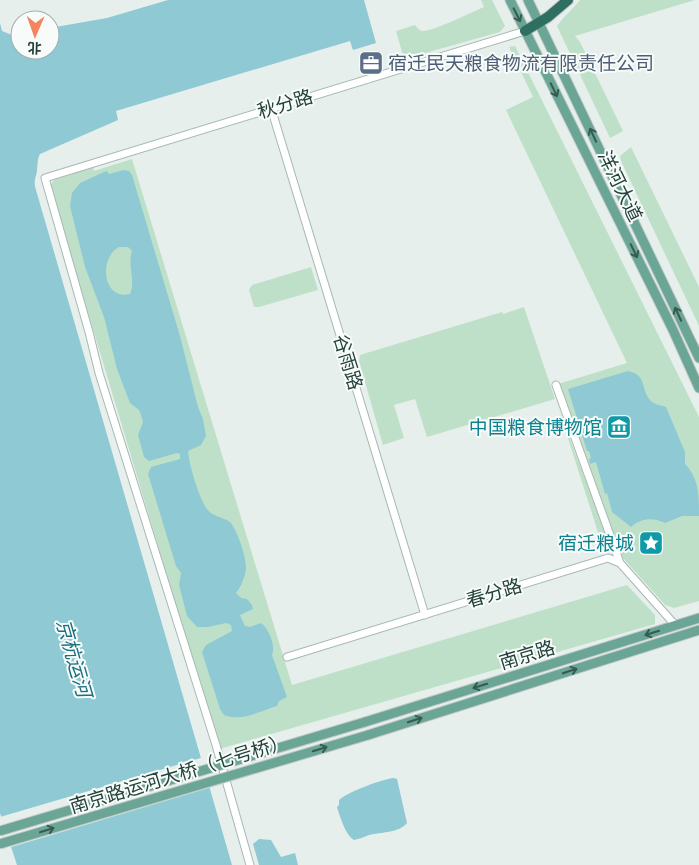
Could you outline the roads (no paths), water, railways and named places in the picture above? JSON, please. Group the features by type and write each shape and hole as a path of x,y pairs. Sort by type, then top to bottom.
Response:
{"highway":[{"path":"525,31 568,0"}],"main road":[{"name":"洋河大道","path":"510,0 673,330 699,388"},
{"name":"洋河大道","path":"528,0 699,358"},
{"name":"南京路","path":"365,722 699,618"},
{"name":"南京路","path":"368,734 699,630"},
{"path":"667,640 676,641 699,634"},
{"name":"南京路运河大桥（七号桥）","path":"0,831 365,722"},
{"name":"南京路运河大桥（七号桥）","path":"0,844 368,734"}],"street":[{"name":"秋分路","path":"250,865 210,727 99,373 45,178 525,31"},
{"name":"谷雨路","path":"271,108 425,615"},
{"path":"556,385 620,563 676,626"},
{"path":"613,543 608,558 620,563"},
{"name":"春分路","path":"287,657 608,558"}],"water":[{"name":"京杭运河","path":"168,0 364,0 376,43 353,50 350,41 116,111 118,120 40,154 38,160 35,182 36,190 232,865 17,865 0,813 0,23 2,31 10,34 10,60 60,60 60,26 107,18"},
{"path":"124,170 129,171 132,175 203,419 206,436 201,445 188,451 192,473 207,509 212,514 230,522 238,537 245,558 246,569 240,588 236,593 241,598 247,599 253,609 240,615 245,626 250,627 261,623 269,633 273,647 272,655 287,697 279,701 277,706 244,717 224,715 220,709 202,652 206,645 232,631 231,625 226,623 208,627 197,627 187,616 179,585 181,573 176,566 148,474 151,467 180,459 180,454 177,453 149,461 144,457 138,435 143,422 141,415 139,410 130,403 117,369 104,317 85,267 70,206 72,193 80,183 107,171 109,174","holes":["119,247 128,247 132,251 130,262 132,289 130,294 121,294 114,291 109,285 106,269 112,252"]},
{"path":"628,371 641,379 651,401 666,407 685,452 685,464 696,481 699,516 682,516 665,523 647,519 631,527 612,512 596,462 590,464 589,451 587,451 568,389"},
{"path":"394,778 397,779 407,823 399,829 354,840 351,838 337,807 339,800 365,786"},
{"path":"259,839 271,840 281,857 295,853 298,865 259,865 253,844"}],"place":[{"name":"宿迁民天粮食物流有限责任公司","path":"371,63"},
{"name":"中国粮食博物馆","path":"619,427"},
{"name":"宿迁粮城","path":"651,543"}]}
